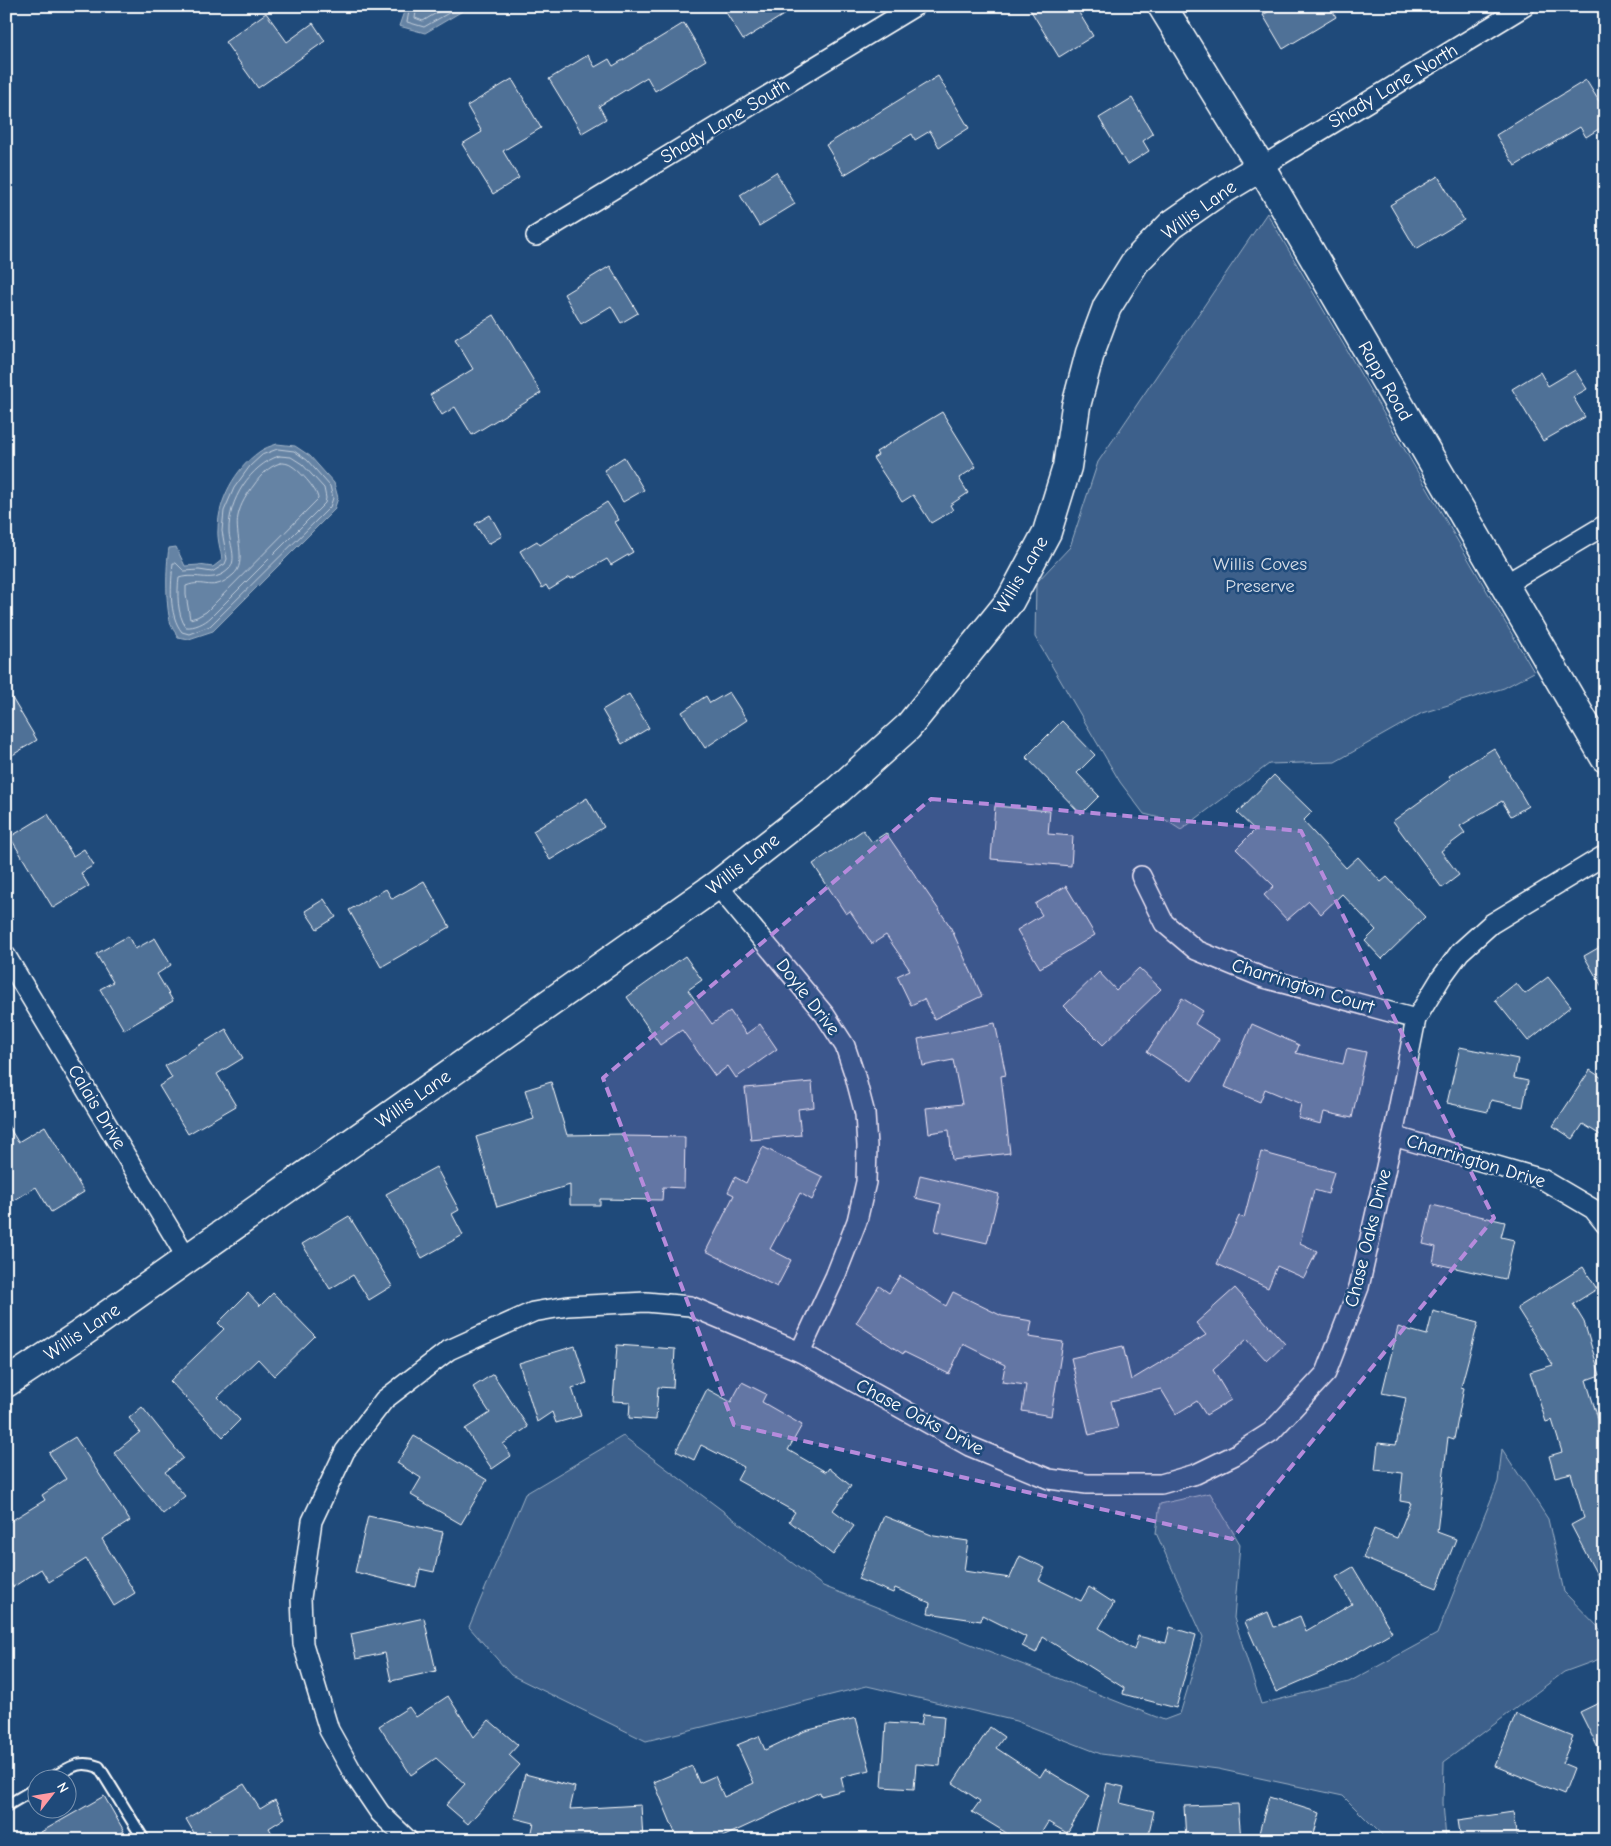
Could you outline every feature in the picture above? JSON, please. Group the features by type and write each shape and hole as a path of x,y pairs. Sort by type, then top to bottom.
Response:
{"street":[{"name":"Shady Lane South","path":"536,236 915,6"},
{"name":"Rapp Road","path":"1162,6 1261,167 1605,758"},
{"name":"Shady Lane North","path":"1261,167 1525,6"},
{"name":"Willis Lane","path":"6,1383 79,1335 718,885 836,791 908,728 1010,601 1047,532 1067,467 1076,406 1088,362 1107,307 1135,262 1171,226 1211,197 1261,167"},
{"path":"1504,585 1605,525"},
{"name":"Chase Oaks Drive","path":"408,1840 380,1813 352,1773 329,1730 303,1644 301,1598 312,1521 345,1451 384,1400 449,1350 533,1312 568,1306 646,1302 690,1306 800,1352 969,1446 1049,1479 1087,1484 1161,1484 1196,1474 1235,1455 1271,1432 1326,1373 1359,1287 1393,1136 1416,1019 1460,952 1490,924 1605,855"},
{"name":"Charrington Court","path":"1141,876 1164,923 1196,950 1264,978 1416,1019"},
{"name":"Doyle Drive","path":"718,885 830,1023 845,1046 865,1114 867,1146 866,1182 857,1221 835,1277 800,1352"},
{"name":"Calais Drive","path":"6,956 187,1258"},
{"name":"Charrington Drive","path":"1393,1136 1542,1179 1593,1209 1605,1224"}],"lane":[{"path":"69,1768 78,1763 90,1763 99,1766 144,1840"},
{"path":"6,1806 28,1793"}],"highlighted area":[{"path":"931,799 1301,831 1494,1218 1232,1539 734,1425 603,1078"}],"green space":[{"name":"Willis Coves Preserve","path":"1267,213 1534,672 1504,688 1422,713 1335,762 1269,764 1181,830 1164,819 1144,814 1120,782 1035,637 1036,583 1070,547 1098,462"},
{"path":"623,1436 823,1586 1164,1720 1180,1714 1203,1637 1156,1533 1160,1504 1210,1493 1240,1544 1234,1618 1261,1704 1349,1682 1437,1634 1498,1482 1502,1449 1548,1519 1564,1592 1605,1634 1605,1657 1564,1672 1444,1762 1443,1803 1446,1840 1387,1840 1343,1796 1218,1769 1101,1754 1016,1721 867,1686 646,1741 511,1675 469,1627 525,1494"}],"water":[{"path":"406,6 471,6 425,33 399,26"},
{"path":"277,444 295,446 310,456 334,483 338,498 334,510 213,631 189,639 178,637 172,627 168,610 167,565 169,548 176,547 185,566 213,567 222,560 218,537 219,518 230,486 235,476 250,459 263,449"}],"building":[{"path":"722,6 798,6 743,40"},
{"path":"1028,6 1075,6 1093,36 1059,57"},
{"path":"1277,6 1330,6 1336,17 1283,49 1263,15"},
{"path":"266,13 287,42 313,23 325,41 258,88 225,42"},
{"path":"684,23 706,60 655,91 647,77 599,106 606,119 582,133 549,79 588,55 595,67 609,59 613,66"},
{"path":"938,76 969,128 939,147 930,131 915,140 912,134 844,175 826,145"},
{"path":"512,79 541,128 503,151 519,178 493,194 462,144 482,132 467,106"},
{"path":"1586,80 1605,111 1605,125 1586,137 1580,127 1515,166 1496,135"},
{"path":"1132,98 1153,134 1143,141 1149,151 1127,165 1099,118"},
{"path":"776,172 795,204 759,226 740,195"},
{"path":"1438,176 1464,220 1416,249 1390,205"},
{"path":"610,266 638,313 621,323 611,306 581,324 564,294"},
{"path":"494,315 541,393 472,435 455,407 442,415 430,395 473,369 455,339"},
{"path":"1575,370 1587,389 1573,397 1585,417 1543,441 1512,389 1540,372 1548,386"},
{"path":"942,412 976,467 959,478 968,493 950,505 953,510 931,523 913,495 902,502 873,458 878,455 876,452"},
{"path":"624,457 644,490 623,502 604,470"},
{"path":"607,502 619,520 615,522 633,552 611,565 607,559 571,579 570,577 549,590 546,585 542,588 520,551 537,541 540,545"},
{"path":"490,515 502,536 488,544 475,524"},
{"path":"6,688 37,740 6,759"},
{"path":"729,692 747,720 705,748 682,712 706,696 710,703"},
{"path":"629,694 649,728 622,744 602,710"},
{"path":"1062,721 1095,755 1077,773 1099,796 1081,814 1026,757"},
{"path":"1494,748 1528,806 1511,816 1502,801 1460,826 1465,833 1441,851 1459,875 1442,888 1393,821 1451,779 1449,776"},
{"path":"1274,775 1312,812 1303,821 1346,868 1358,857 1381,882 1387,877 1425,917 1382,959 1365,941 1376,930 1342,894 1321,914 1309,901 1287,920 1264,895 1274,886 1236,849 1255,830 1237,813"},
{"path":"587,798 604,827 550,860 533,831"},
{"path":"995,806 1050,811 1048,834 1073,836 1071,866 991,859"},
{"path":"48,814 73,856 84,849 94,865 81,873 89,886 53,908 10,837"},
{"path":"863,830 872,842 886,833 950,926 982,996 934,1019 924,999 911,1005 897,976 910,970 886,935 872,944 850,911 846,914 813,864"},
{"path":"424,881 450,927 381,967 349,910 386,889 392,899"},
{"path":"1066,886 1095,935 1040,968 1017,930 1042,915 1035,904"},
{"path":"324,899 336,917 317,929 305,911"},
{"path":"128,936 135,949 155,938 171,965 157,974 173,1001 124,1030 100,989 113,982 96,954"},
{"path":"1605,944 1605,992 1584,956"},
{"path":"685,956 702,980 688,990 712,1024 730,1011 746,1034 760,1024 777,1049 736,1078 728,1066 715,1076 682,1030 660,1045 627,997"},
{"path":"1139,968 1161,989 1103,1045 1064,1006 1099,972 1116,990"},
{"path":"1548,977 1571,1006 1528,1041 1495,1000 1516,983 1525,994"},
{"path":"1182,998 1203,1011 1195,1024 1219,1039 1192,1081 1147,1052"},
{"path":"995,1023 1006,1075 1001,1076 1010,1153 952,1160 949,1130 929,1133 926,1108 962,1104 953,1060 923,1066 918,1039"},
{"path":"1252,1024 1299,1045 1296,1053 1343,1064 1347,1048 1366,1052 1352,1118 1324,1112 1321,1124 1298,1118 1301,1104 1265,1089 1260,1102 1225,1087"},
{"path":"226,1029 243,1058 217,1074 236,1106 188,1134 159,1086 172,1078 165,1066"},
{"path":"1460,1047 1518,1059 1514,1078 1528,1081 1523,1107 1491,1100 1488,1112 1447,1103"},
{"path":"1590,1070 1605,1080 1605,1138 1583,1124 1573,1139 1553,1126"},
{"path":"551,1082 567,1135 622,1134 622,1136 685,1137 684,1188 663,1187 662,1200 600,1199 600,1205 570,1205 570,1185 497,1207 476,1137 534,1119 525,1090"},
{"path":"812,1082 814,1107 798,1109 801,1135 751,1140 745,1088"},
{"path":"6,1122 18,1142 45,1126 84,1192 51,1212 36,1187 13,1201 6,1190"},
{"path":"763,1147 823,1177 812,1200 800,1193 770,1249 791,1260 777,1287 706,1251 734,1195 728,1192 735,1177 746,1183"},
{"path":"1261,1152 1334,1172 1328,1194 1314,1190 1300,1243 1317,1251 1304,1278 1277,1266 1268,1288 1217,1264 1239,1216 1244,1218"},
{"path":"436,1167 459,1210 452,1214 463,1235 422,1258 386,1194"},
{"path":"920,1175 999,1194 987,1243 935,1231 941,1204 915,1198"},
{"path":"1432,1205 1505,1222 1501,1237 1514,1240 1505,1279 1433,1263 1436,1247 1423,1244"},
{"path":"349,1216 392,1286 369,1300 353,1275 330,1289 302,1244"},
{"path":"1583,1267 1597,1289 1573,1304 1584,1322 1600,1375 1586,1380 1600,1425 1605,1423 1605,1590 1571,1525 1584,1518 1571,1473 1555,1477 1549,1456 1562,1452 1552,1420 1546,1422 1530,1372 1553,1365 1517,1308"},
{"path":"900,1276 946,1306 953,1292 1002,1316 1032,1321 1029,1337 1063,1342 1051,1416 1022,1411 1026,1385 1002,1382 1005,1365 963,1344 949,1374 904,1352 903,1354 856,1323 879,1286 889,1293"},
{"path":"1235,1288 1285,1344 1267,1361 1247,1339 1213,1370 1231,1400 1206,1415 1197,1401 1176,1414 1161,1389 1111,1401 1118,1428 1089,1435 1071,1358 1123,1346 1131,1380 1206,1335 1196,1323"},
{"path":"248,1293 260,1306 273,1293 315,1336 274,1376 258,1359 218,1397 240,1420 223,1437 170,1381 224,1329 218,1323"},
{"path":"1433,1311 1478,1323 1461,1387 1464,1388 1454,1439 1448,1437 1437,1532 1456,1539 1437,1588 1363,1558 1374,1529 1397,1538 1411,1503 1400,1501 1403,1473 1375,1470 1378,1443 1396,1445 1406,1398 1382,1393 1398,1327 1427,1335"},
{"path":"617,1345 675,1349 673,1388 658,1387 656,1420 629,1418 630,1402 613,1401"},
{"path":"575,1346 587,1383 572,1388 581,1416 556,1423 552,1412 537,1422 519,1363"},
{"path":"493,1374 528,1427 503,1444 511,1456 492,1469 465,1429 490,1413 473,1387"},
{"path":"742,1382 766,1394 762,1402 802,1425 788,1450 826,1472 829,1468 851,1486 833,1510 854,1526 833,1555 789,1521 795,1512 737,1480 744,1467 701,1445 694,1460 676,1451 707,1389 731,1402"},
{"path":"142,1407 183,1458 165,1472 185,1496 163,1514 114,1453 140,1432 129,1418"},
{"path":"414,1436 487,1480 461,1524 411,1495 421,1478 397,1463"},
{"path":"75,1437 130,1521 102,1539 135,1593 114,1606 86,1559 49,1582 41,1569 13,1587 6,1576 6,1524 45,1500 42,1495 66,1479 49,1453"},
{"path":"368,1516 443,1532 434,1572 420,1569 416,1587 355,1572"},
{"path":"884,1516 934,1536 968,1541 964,1571 1010,1578 1020,1556 1045,1568 1039,1580 1081,1601 1089,1587 1114,1603 1099,1628 1134,1650 1138,1636 1166,1643 1170,1627 1196,1635 1176,1708 1123,1694 1124,1688 1043,1637 1036,1653 1022,1646 1026,1637 982,1615 981,1621 928,1613 930,1603 895,1588 893,1593 858,1579"},
{"path":"1353,1567 1392,1632 1331,1668 1276,1692 1245,1622 1268,1612 1274,1627 1300,1616 1306,1631 1352,1604 1336,1577"},
{"path":"424,1618 436,1671 391,1681 385,1653 356,1659 351,1634"},
{"path":"448,1696 474,1737 489,1720 518,1745 509,1755 520,1765 468,1824 446,1805 465,1784 436,1758 411,1775 379,1726 409,1707 416,1717"},
{"path":"1605,1700 1605,1762 1580,1712"},
{"path":"923,1714 944,1716 940,1766 916,1764 914,1789 882,1787 886,1723 921,1725"},
{"path":"1516,1714 1573,1737 1562,1763 1574,1768 1564,1794 1495,1766"},
{"path":"856,1718 870,1770 841,1777 844,1790 821,1796 820,1792 716,1840 678,1840 654,1782 692,1766 699,1783 715,1776 724,1797 754,1783 737,1745 759,1736 765,1750 805,1731"},
{"path":"990,1727 1004,1737 996,1748 1040,1777 1045,1769 1090,1796 1067,1833 1048,1822 1037,1840 1018,1840 972,1812 980,1801 953,1783"},
{"path":"525,1774 575,1787 570,1809 641,1805 643,1840 530,1840 534,1823 514,1818"},
{"path":"1107,1783 1124,1787 1120,1803 1154,1811 1147,1840 1094,1840"},
{"path":"244,1784 260,1809 275,1800 285,1818 269,1828 276,1840 215,1840 209,1830 197,1838 186,1819"},
{"path":"104,1796 124,1831 118,1835 121,1840 27,1840 66,1818 78,1818 78,1811"},
{"path":"1269,1797 1320,1813 1312,1840 1257,1840"},
{"path":"1238,1804 1241,1840 1186,1840 1184,1806"},
{"path":"1513,1812 1517,1840 1461,1840 1458,1820"}]}
